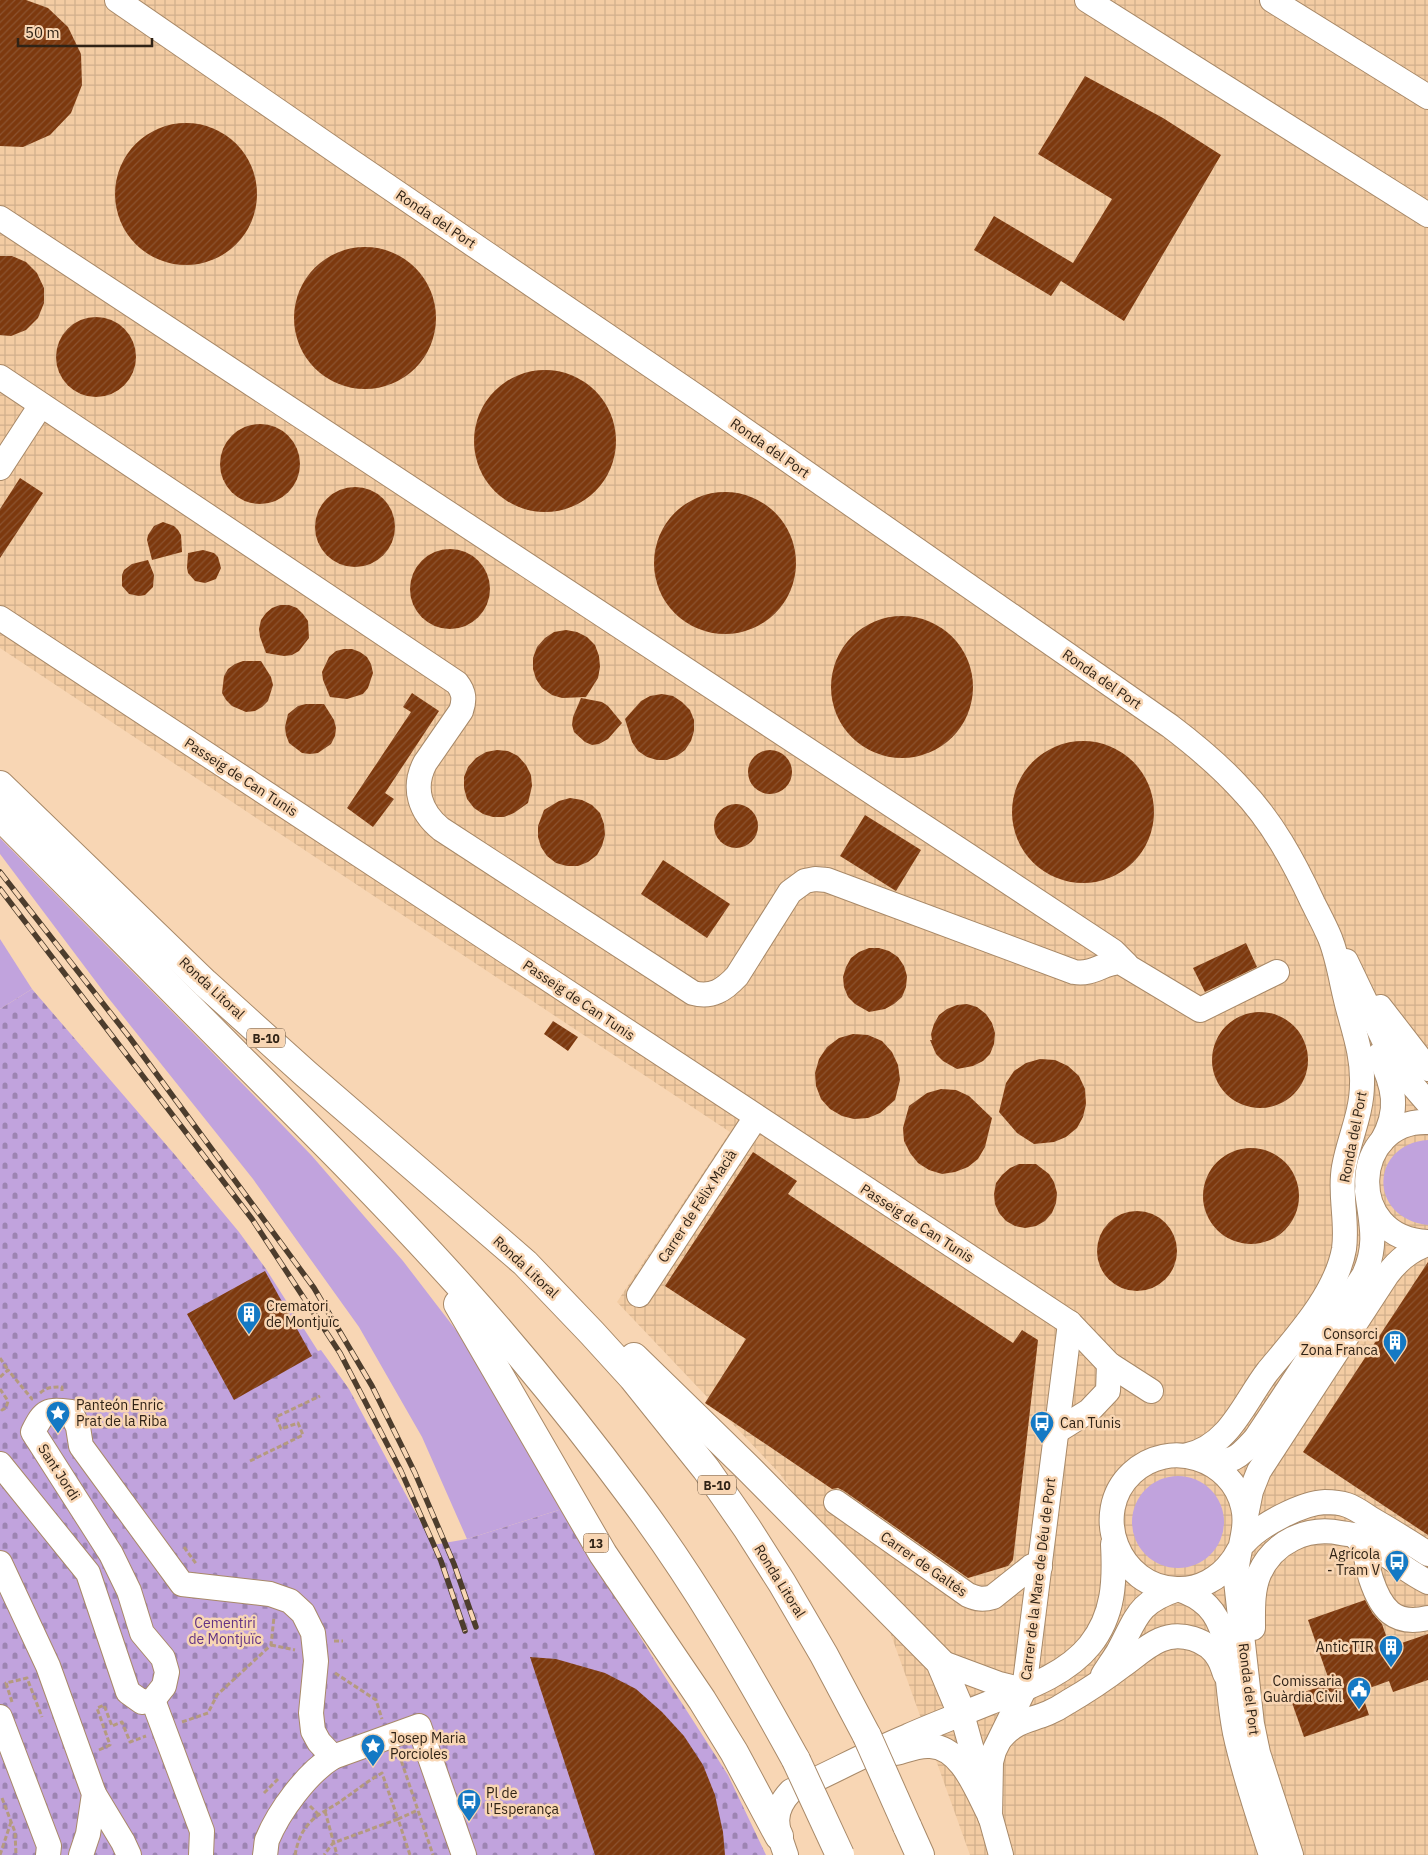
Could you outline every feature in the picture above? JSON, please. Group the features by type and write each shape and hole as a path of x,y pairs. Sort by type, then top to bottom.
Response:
{"highway":[{"name":"Ronda Litoral","path":"4,805 422,1245 514,1349 583,1432 637,1504 725,1635 796,1760 840,1855"},
{"name":"Ronda Litoral","path":"4,805 314,1080 525,1263 633,1378 706,1469 782,1583 824,1655 867,1736 920,1855"},
{"name":"13","path":"422,1245 473,1328 603,1554 702,1700 734,1752 780,1849"},
{"path":"525,1263 621,1345 676,1396 940,1662 962,1714"}],"street":[{"name":"Ronda del Port","path":"117,0 708,405 1170,726 1219,766 1242,789 1260,812 1291,859 1344,969 1391,1087 1394,1114 1386,1133 1373,1154 1367,1172 1373,1248 1364,1275 1256,1438 1240,1456 1226,1462 1196,1458"},
{"path":"1087,0 1428,214"},
{"path":"1272,0 1428,97"},
{"path":"0,218 1113,951 1126,964 1200,1010 1276,972"},
{"path":"0,377 457,683 462,689 464,697 461,711 421,772 418,782 419,793 426,814 441,829 685,989 703,996 720,992 729,985 737,976 790,892 805,880 815,879 826,880 1074,972 1094,971 1113,962 1126,964"},
{"path":"0,468 42,405"},
{"name":"Passeig de Can Tunis","path":"0,618 1070,1323 1109,1364 1151,1391"},
{"name":"Ronda del Port","path":"1196,1458 1226,1434 1262,1379 1322,1301 1334,1280 1340,1264 1345,1232 1344,1169 1358,1115 1362,1086 1358,1041 1344,969"},
{"path":"1344,969 1428,1069"},
{"path":"1344,969 1402,1073 1428,1103"},
{"name":"Carrer de Félix Macià","path":"639,1295 756,1117"},
{"path":"1379,1146 1385,1138 1401,1127 1428,1122"},
{"path":"1367,1191 1372,1208 1383,1224 1398,1235 1428,1243"},
{"path":"1240,1548 1254,1482 1275,1445 1394,1265 1416,1248 1428,1243"},
{"name":"Carrer de la Mare de Déu de Port","path":"780,1849 776,1822 778,1811 784,1799 792,1791 907,1736 1024,1690 1070,1323"},
{"path":"1057,1431 1089,1411 1108,1391 1109,1364"},
{"name":"Sant Jordi","path":"153,1700 164,1686 167,1672 163,1658 142,1633 129,1591 111,1554 33,1432 41,1417 55,1410 71,1412 78,1427 80,1446 182,1584 270,1594 290,1601 303,1614 313,1633 316,1661 311,1713 313,1730 319,1742 333,1757"},
{"path":"990,1817 991,1762 999,1740 1024,1690 1066,1668 1079,1657 1099,1632 1107,1616 1115,1575 1114,1503 1119,1491 1133,1472 1143,1465 1164,1456 1196,1458 1215,1466 1231,1480 1240,1496 1244,1508 1245,1523"},
{"path":"0,1464 88,1573 128,1692 142,1702 153,1700 202,1832 201,1855"},
{"name":"Carrer de Galtés","path":"836,1502 976,1599 985,1600 993,1597 1032,1566 1040,1567"},
{"path":"1096,1685 1118,1652 1135,1617 1142,1609 1158,1597 1178,1589 1199,1586 1211,1581 1222,1572 1245,1541 1266,1526 1301,1508 1326,1502 1348,1505 1421,1550"},
{"path":"1113,1528 1115,1544 1120,1555 1135,1573 1153,1584 1178,1589"},
{"path":"1252,1724 1254,1601 1259,1575 1271,1555 1278,1548 1298,1536 1320,1530 1331,1530 1354,1535 1428,1582"},
{"path":"1354,1535 1363,1547 1371,1578 1388,1611 1395,1617 1409,1621 1428,1618"},
{"name":"Ronda del Port","path":"1240,1548 1236,1581 1252,1724 1264,1777 1291,1855"},
{"path":"0,1563 48,1666 94,1794 124,1851"},
{"name":"Ronda del Port","path":"1178,1589 1199,1598 1216,1617 1224,1637 1234,1730 1249,1790 1271,1855"},
{"path":"999,1740 1006,1732 1022,1721 1056,1709 1096,1685 1150,1646 1167,1637 1178,1635 1196,1640 1213,1651 1219,1659 1228,1683"},
{"path":"940,1662 998,1684 1024,1690"},
{"path":"6,1709 49,1846 48,1855"},
{"name":"Carrer de la Mare de Déu de Port","path":"962,1714 1001,1855"},
{"path":"265,1855 267,1841 288,1804 321,1765 333,1757 419,1726 464,1855"},
{"name":"Carrer de la Mare de Déu de Port","path":"843,1768 921,1746 935,1746 957,1758 990,1817"},
{"path":"81,1855 88,1834 94,1794"}],"path":[{"path":"0,1358 32,1399 45,1388 56,1387"},
{"path":"0,1377 8,1370"},
{"path":"0,1389 8,1400 6,1408 2,1410 0,1408"},
{"path":"250,1461 303,1435 298,1423 281,1429 276,1418 320,1396"},
{"path":"184,1547 195,1561"},
{"path":"187,1720 208,1713 217,1695 271,1645 275,1615"},
{"path":"336,1641 343,1641"},
{"path":"271,1645 296,1650"},
{"path":"332,1673 338,1674 376,1700 380,1710"},
{"path":"6,1709 6,1683 27,1678 42,1717"},
{"path":"99,1750 110,1746 97,1708 104,1705 112,1726 122,1722 130,1742 148,1735"},
{"path":"398,1751 433,1855"},
{"path":"295,1855 306,1827 319,1815 364,1783 382,1773 410,1855"},
{"path":"2,1798 16,1832 16,1855"},
{"path":"309,1805 319,1815"},
{"path":"324,1855 333,1843 418,1810"},
{"path":"325,1811 338,1855"},
{"path":"0,1855 11,1822"}],"shaded area":[{"path":"0,0 1428,0 1428,1855 970,1855 885,1618 780,1474 617,1302 730,1132 0,648"}],"green space":[{"path":"0,838 312,1156 403,1261 469,1347 562,1509 467,1539 422,1437 359,1327 253,1179 106,995 0,854"},
{"path":"0,939 32,989 0,1009"},
{"name":"Cementiri de Montjuïc","path":"32,989 175,1155 239,1232 266,1269 318,1351 321,1350 349,1389 433,1545 467,1539 562,1509 658,1666 728,1775 766,1855 0,1855 0,1009"},
{"path":"1428,1140 1428,1225 1408,1220 1394,1209 1386,1196 1383,1181 1386,1167 1395,1154 1409,1145"},
{"path":"1169,1476 1187,1476 1204,1483 1217,1496 1224,1513 1224,1531 1217,1548 1204,1561 1187,1568 1169,1568 1152,1561 1139,1548 1132,1531 1132,1513 1139,1496 1152,1483"}],"building":[{"path":"0,0 26,0 48,8 68,27 81,54 82,85 71,113 50,135 23,147 0,146"},
{"path":"1085,76 1163,118 1221,155 1124,321 1061,281 1051,296 974,250 994,216 1073,263 1112,199 1038,154"},
{"path":"186,123 200,124 213,128 226,135 236,144 245,154 252,167 256,180 256,208 252,221 245,234 236,244 226,253 213,260 200,264 186,265 172,264 159,260 146,253 136,244 127,234 120,221 116,208 115,194 116,180 120,167 127,154 136,144 146,135 159,128 172,124"},
{"path":"365,247 379,248 392,252 405,259 415,268 424,278 431,291 435,304 435,332 431,345 424,358 415,368 405,377 392,384 379,388 365,389 351,388 338,384 325,377 315,368 306,358 299,345 295,332 294,318 295,304 299,291 306,278 315,268 325,259 338,252 351,248"},
{"path":"0,256 12,256 26,262 37,273 44,288 44,303 38,318 26,330 11,336 0,335"},
{"path":"96,317 111,320 124,329 133,342 136,357 133,372 124,385 111,394 96,397 81,394 68,385 59,372 56,357 59,342 68,329 81,320"},
{"path":"545,370 559,371 572,375 585,382 595,391 604,401 611,414 615,427 615,455 611,468 604,481 595,491 585,500 572,507 559,511 545,512 531,511 518,507 505,500 495,491 486,481 479,468 475,455 474,441 475,427 479,414 486,401 495,391 505,382 518,375 531,371"},
{"path":"260,424 275,427 288,436 297,449 300,464 297,479 288,492 275,501 260,504 245,501 232,492 223,479 220,464 223,449 232,436 245,427"},
{"path":"20,478 43,493 0,558 0,509"},
{"path":"355,487 370,490 383,499 392,512 395,527 392,542 383,555 370,564 355,567 340,564 327,555 318,542 315,527 318,512 327,499 340,490"},
{"path":"725,492 739,493 752,497 765,504 775,513 784,523 791,536 795,549 795,577 791,590 784,603 775,613 765,622 752,629 739,633 725,634 711,633 698,629 685,622 675,613 666,603 659,590 655,577 654,563 655,549 659,536 666,523 675,513 685,504 698,497 711,493"},
{"path":"163,522 174,526 178,530 181,535 182,552 152,560 147,540 148,535 154,526"},
{"path":"450,549 465,552 478,561 487,574 490,589 487,604 478,617 465,626 450,629 435,626 422,617 413,604 410,589 413,574 422,561 435,552"},
{"path":"203,550 214,553 218,557 221,568 216,579 205,583 195,581 188,573 187,568 188,553"},
{"path":"148,560 154,575 153,587 145,595 129,594 122,586 124,570 132,564"},
{"path":"280,605 289,605 297,608 308,621 309,638 299,651 292,655 284,656 266,653 260,637 261,620 272,608"},
{"path":"902,616 916,617 929,621 942,628 952,637 961,647 968,660 972,673 972,701 968,714 961,727 952,737 942,746 929,753 916,757 902,758 888,757 875,753 862,746 852,737 843,727 836,714 832,701 831,687 832,673 836,660 843,647 852,637 862,628 875,621 888,617"},
{"path":"566,630 577,632 587,637 595,645 599,656 598,678 586,697 562,698 552,695 542,688 536,679 533,669 533,658 537,647 554,632"},
{"path":"352,649 367,657 373,673 368,688 363,694 347,699 330,697 322,672 329,657 336,651"},
{"path":"243,661 261,661 271,677 273,685 268,701 255,711 246,712 232,706 222,693 224,676 228,669"},
{"path":"412,693 439,711 385,793 394,799 373,827 347,808 411,712 403,707"},
{"path":"662,694 673,696 690,710 694,720 694,731 691,741 685,750 667,760 657,760 647,757 638,751 632,742 625,719 641,701 650,696"},
{"path":"581,698 602,702 608,706 622,723 608,739 599,744 592,745 585,742 574,732 572,725 573,717"},
{"path":"324,704 334,720 336,728 331,744 318,753 302,753 289,743 286,735 285,727 288,714 298,706"},
{"path":"1083,741 1097,742 1110,746 1123,753 1133,762 1142,772 1149,785 1153,798 1153,826 1149,839 1142,852 1133,862 1123,871 1110,878 1097,882 1083,883 1069,882 1056,878 1043,871 1033,862 1024,852 1017,839 1013,826 1012,812 1013,798 1017,785 1024,772 1033,762 1043,753 1056,746 1069,742"},
{"path":"770,750 782,754 788,760 792,772 788,784 782,790 770,794 758,790 752,784 748,772 752,760 758,754"},
{"path":"508,751 518,756 526,765 531,775 532,786 528,803 514,813 504,817 493,817 483,814 474,808 467,799 464,788 464,777 468,767 476,758 486,752"},
{"path":"570,798 582,800 592,805 600,813 604,824 605,835 597,855 588,862 578,866 556,863 547,856 541,847 538,837 538,826 544,810 559,801"},
{"path":"736,804 748,808 754,814 758,826 754,838 748,844 736,848 724,844 718,838 714,826 718,814 724,808"},
{"path":"865,815 921,850 896,891 840,856"},
{"path":"663,860 730,904 707,938 641,894"},
{"path":"1246,943 1257,967 1205,992 1193,968"},
{"path":"869,948 889,951 898,957 904,966 907,976 906,987 902,997 885,1009 869,1012 855,1004 848,997 843,977 851,958"},
{"path":"967,1004 977,1007 986,1014 992,1023 995,1033 994,1044 990,1054 983,1061 973,1066 957,1069 943,1061 936,1054 930,1040 932,1040 931,1034 939,1015 957,1005"},
{"path":"1260,1012 1278,1016 1294,1026 1304,1042 1308,1060 1304,1078 1294,1094 1278,1104 1260,1108 1242,1104 1226,1094 1216,1078 1212,1060 1216,1042 1226,1026 1242,1016"},
{"path":"553,1021 578,1037 568,1051 544,1034"},
{"path":"853,1034 868,1035 882,1041 892,1052 898,1065 900,1080 895,1100 880,1113 868,1118 854,1119 842,1116 830,1109 821,1099 816,1086 815,1073 819,1059 827,1047 839,1038"},
{"path":"1040,1059 1055,1060 1068,1066 1079,1076 1085,1089 1086,1104 1083,1117 1077,1128 1066,1137 1054,1142 1034,1144 1017,1133 999,1112 1006,1083 1014,1071 1026,1063"},
{"path":"941,1089 956,1090 969,1096 992,1118 985,1147 978,1159 968,1167 942,1174 929,1170 918,1163 904,1141 903,1128 909,1106 927,1093"},
{"path":"1251,1148 1269,1152 1285,1162 1295,1178 1299,1196 1295,1214 1285,1230 1269,1240 1251,1244 1233,1240 1217,1230 1207,1214 1203,1196 1207,1178 1217,1162 1233,1152"},
{"path":"753,1152 797,1181 788,1194 940,1295 1013,1343 1022,1330 1038,1340 1013,1560 1008,1566 968,1578 844,1491 838,1488 832,1489 705,1403 746,1339 665,1286"},
{"path":"1019,1164 1036,1164 1049,1174 1054,1182 1057,1193 1052,1213 1045,1221 1036,1226 1025,1228 1015,1226 1006,1221 999,1213 995,1204 996,1183 1010,1168"},
{"path":"1137,1211 1152,1214 1165,1223 1174,1236 1177,1251 1174,1266 1165,1279 1152,1288 1137,1291 1122,1288 1109,1279 1100,1266 1097,1251 1100,1236 1109,1223 1122,1214"},
{"name":"Consorci Zona Franca","path":"1428,1262 1428,1535 1303,1452"},
{"name":"Crematori de Montjuïc","path":"265,1271 312,1356 234,1400 187,1314"},
{"name":"Antic TIR","path":"1365,1600 1373,1614 1382,1624 1390,1647 1428,1634 1428,1680 1393,1692 1389,1681 1361,1691 1369,1715 1304,1737 1290,1697 1330,1683 1308,1620"},
{"path":"530,1657 556,1659 605,1673 636,1689 662,1712 684,1736 703,1765 715,1795 723,1832 725,1855 595,1855"}],"railway":[{"path":"0,872 130,1038 314,1288 372,1386 415,1473 454,1564 476,1627"},
{"path":"0,889 252,1219 340,1353 401,1471 441,1561 465,1631"}],"place":[{"name":"Crematori de Montjuïc","path":"249,1335"},
{"name":"Consorci Zona Franca","path":"1395,1363"},
{"name":"Panteón Enric Prat de la Riba","path":"58,1434"},
{"name":"Can Tunis","path":"1042,1444"},
{"name":"Agrícola - Tram V","path":"1397,1583"},
{"name":"Antic TIR","path":"1391,1668"},
{"name":"Comissaria Guàrdia Civil","path":"1359,1710"},
{"name":"Josep Maria Porcioles","path":"373,1767"},
{"name":"Pl de l'Esperança","path":"469,1822"}]}
